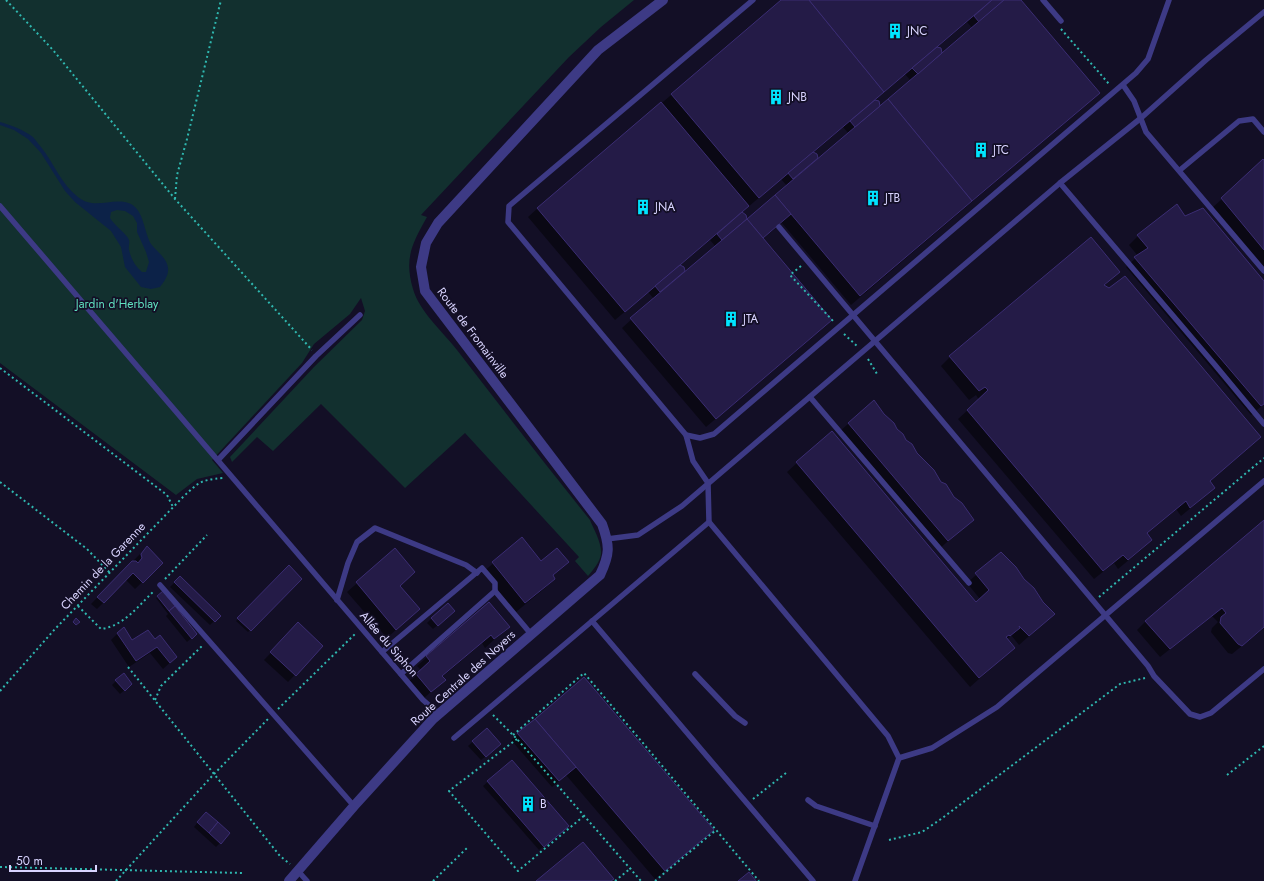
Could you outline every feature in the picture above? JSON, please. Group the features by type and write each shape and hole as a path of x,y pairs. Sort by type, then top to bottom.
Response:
{"street":[{"name":"Route de Fromainville","path":"600,575 606,561 607,539 602,524 425,292 421,267 426,243 438,223 598,50 662,0"},
{"name":"Route Centrale des Noyers","path":"289,881 354,806 439,714 600,575"}],"lane":[{"path":"753,0 509,206 508,222 686,435 693,460 708,483 709,522 888,736 899,758 855,881"},
{"path":"1043,0 1061,21"},
{"path":"686,435 700,438 714,434 1123,85 1148,59 1170,0"},
{"path":"607,539 638,535 682,506 1060,184 1141,118 1201,64 1264,12"},
{"path":"1123,85 1134,101 1146,132 1180,170 1264,271"},
{"path":"1180,170 1239,122 1253,119 1264,132"},
{"path":"1060,184 1264,424"},
{"name":"Allée du Siphon","path":"0,206 423,700 439,714"},
{"path":"779,227 1094,601 1148,666 1154,676 1190,714 1200,718 1210,713 1264,668"},
{"path":"218,460 316,356 360,315"},
{"path":"810,397 969,584"},
{"path":"899,758 932,748 997,706 1104,614 1264,481"},
{"path":"454,738 709,522"},
{"path":"337,600 348,563 357,542 375,528 466,565 477,573"},
{"path":"382,652 482,568 495,583 495,591 531,634"},
{"path":"160,585 354,806"},
{"path":"401,674 495,591"},
{"path":"592,621 813,881"},
{"path":"694,674 735,716 745,723"},
{"path":"808,800 816,806 875,826"},
{"path":"298,871 307,881"}],"path":[{"path":"6,0 53,50 175,199 316,356"},
{"path":"175,199 177,175 221,0"},
{"path":"1061,21 1058,25 1116,91"},
{"path":"808,260 790,274 834,321"},
{"path":"0,368 162,490 168,495 172,507"},
{"path":"1094,601 1264,458"},
{"name":"Chemin de la Garenne","path":"0,691 78,606 172,507 196,484 207,479 233,477"},
{"path":"0,482 87,549 110,573"},
{"path":"78,606 101,629 109,628 122,622 207,536"},
{"path":"116,881 214,774 357,632"},
{"path":"155,700 161,686 208,640"},
{"path":"128,667 280,856 298,871"},
{"path":"513,735 584,673 759,881"},
{"path":"889,840 922,832 941,820 1120,684 1136,679 1154,676"},
{"path":"487,709 513,735 585,815 641,881"},
{"path":"517,740 449,792 518,871 585,815"},
{"path":"1227,775 1264,746"},
{"path":"747,804 786,773"},
{"path":"655,881 716,830"},
{"path":"433,881 468,847"},
{"path":"0,867 242,873"},
{"path":"615,881 630,868"}],"green space":[{"name":"Jardin d'Herblay","path":"0,0 634,0 601,27 569,57 421,215 427,217 414,243 409,268 413,289 420,305 590,520 599,541 601,554 598,563 588,576 575,561 579,557 465,433 405,488 321,404 273,451 257,437 232,462 230,457 314,367 362,320 365,311 361,298 350,314 314,344 302,363 212,460 223,473 197,479 176,495 0,363"}],"water":[{"path":"0,122 9,125 22,130 33,137 46,153 62,180 72,192 84,201 91,203 124,202 135,207 139,212 151,244 164,258 167,264 167,276 160,287 151,289 141,287 125,267 121,247 111,231 75,202 65,191 41,153 28,139 14,130 0,125","holes":["117,210 125,211 133,216 137,223 137,232 149,262 146,272 142,272 135,265 130,253 128,238 110,218 111,212"]}],"building":[{"name":"JNB","path":"781,0 809,0 884,92 759,198 671,94"},
{"name":"JNC","path":"809,0 992,0 884,92"},
{"path":"992,0 1004,0 979,22 974,16"},
{"name":"JTC","path":"1004,0 1021,0 1100,93 972,201 888,99"},
{"path":"937,47 941,48 942,53 918,74 912,68"},
{"name":"JTB","path":"888,99 972,201 860,296 775,195"},
{"path":"875,100 879,101 880,106 855,127 850,121"},
{"name":"JNA","path":"661,102 749,206 625,312 537,208"},
{"path":"813,152 817,154 818,158 793,179 788,173"},
{"path":"1263,159 1264,160 1264,250 1221,198"},
{"path":"775,195 791,214 763,238 747,219"},
{"path":"1177,204 1185,216 1203,208 1264,281 1264,404 1261,406 1134,257 1148,248 1137,235"},
{"path":"742,212 746,215 747,219 722,240 717,234"},
{"name":"JTA","path":"747,219 832,320 716,419 630,318"},
{"path":"1091,237 1120,272 1104,285 1109,288 1125,276 1261,437 1210,481 1215,488 1190,508 1186,501 1147,533 1152,540 1128,560 1123,555 1103,571 967,410 988,390 985,387 979,391 949,356"},
{"path":"680,265 684,267 685,271 660,292 655,286"},
{"path":"874,400 884,414 903,434 906,440 912,444 917,453 934,470 941,482 946,484 954,497 962,503 974,520 948,541 848,423"},
{"path":"832,431 976,602 989,590 975,573 1001,552 1016,567 1024,579 1034,588 1043,602 1055,614 1029,636 1019,626 1020,628 1010,636 1009,635 1006,637 1015,648 979,678 796,462"},
{"path":"1264,520 1264,627 1242,646 1238,644 1220,623 1221,617 1226,613 1222,608 1170,649 1145,621"},
{"path":"522,537 541,561 557,548 569,562 553,575 555,579 525,603 492,562"},
{"path":"147,546 163,563 143,583 133,573 104,603 97,597 132,561 136,561 138,563 142,558 141,554"},
{"path":"395,548 415,572 400,586 420,609 396,630 356,582"},
{"path":"289,565 302,579 251,631 237,618"},
{"path":"180,576 221,616 215,622 174,582"},
{"path":"163,591 175,606 169,611 157,596"},
{"path":"489,602 510,627 494,639 491,635 442,676 446,680 431,692 416,674 430,661 426,656"},
{"path":"448,603 455,611 438,626 431,618"},
{"path":"175,606 197,634 192,639 169,611"},
{"path":"76,618 80,622 76,625 73,622"},
{"path":"298,622 323,646 296,676 270,652"},
{"path":"124,627 132,640 148,630 155,639 160,635 177,657 170,663 157,647 136,661 117,633"},
{"path":"124,673 132,684 125,691 115,680"},
{"path":"584,677 714,830 665,871 535,719"},
{"path":"535,719 576,767 559,781 517,733"},
{"path":"487,728 501,744 486,757 472,741"},
{"name":"B","path":"512,760 569,826 544,847 487,781"},
{"path":"206,812 218,822 209,833 197,822"},
{"path":"218,822 230,833 221,844 209,833"},
{"path":"583,842 614,879 611,881 536,881"},
{"path":"749,872 756,881 738,881"}],"place":[{"name":"JNC","path":"895,31"},
{"name":"JNB","path":"776,97"},
{"name":"JTC","path":"981,150"},
{"name":"JTB","path":"873,198"},
{"name":"JNA","path":"643,207"},
{"name":"JTA","path":"731,319"},
{"name":"B","path":"528,804"}]}
